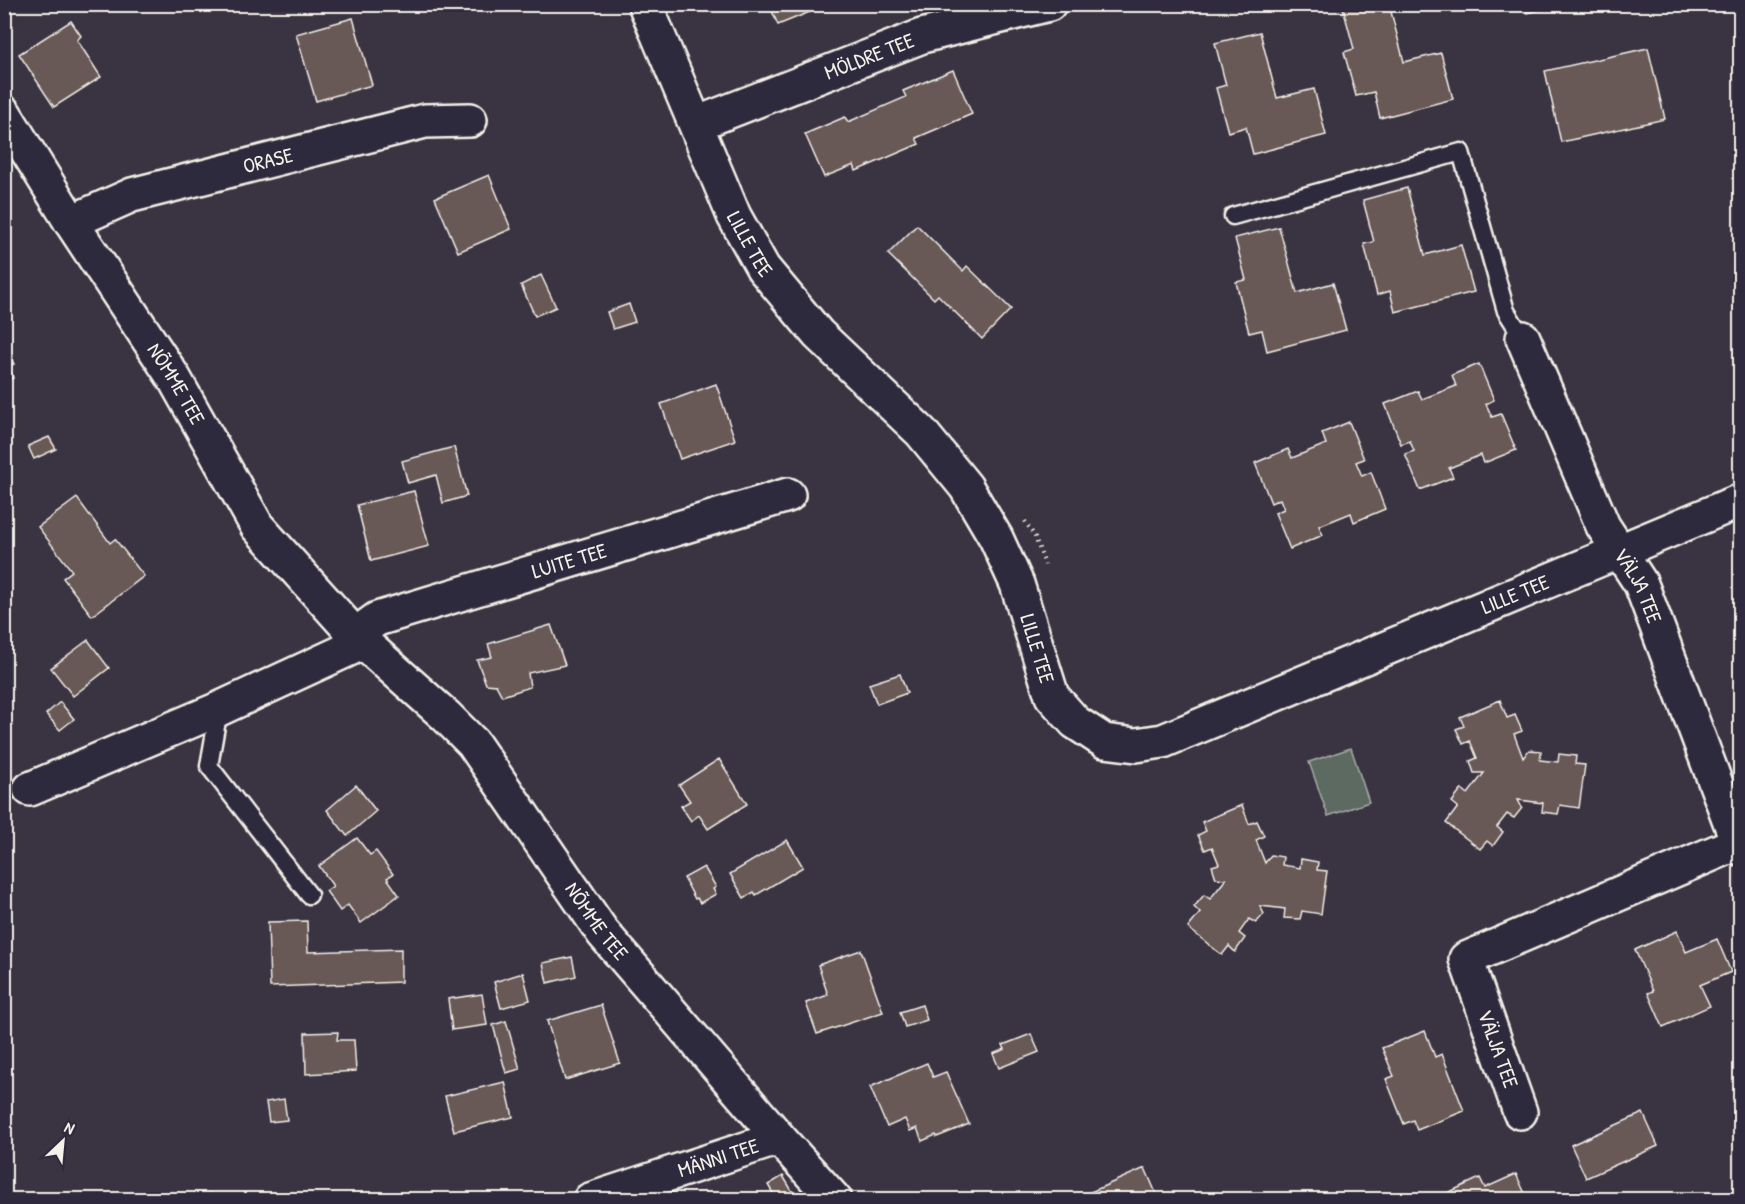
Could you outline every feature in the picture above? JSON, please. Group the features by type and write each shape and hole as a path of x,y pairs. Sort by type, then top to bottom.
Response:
{"street":[{"name":"LILLE TEE","path":"645,4 734,216 764,268 818,334 921,432 966,487 996,538 1017,584 1052,696 1075,722 1104,741 1136,745 1163,741 1740,501"},
{"name":"MÖLDRE TEE","path":"696,124 922,36 1049,4"},
{"name":"NÕMME TEE","path":"4,113 71,222 174,378 257,526 358,639 446,716 473,743 603,933 835,1200"},
{"name":"ORASE","path":"71,222 132,195 425,121 470,120"},
{"name":"VÄLJA TEE","path":"1520,1112 1466,959 1740,845 1641,584 1603,526 1523,338"},
{"name":"LUITE TEE","path":"358,639 377,619 788,495"},
{"path":"30,789 219,709 358,639"},
{"name":"MÄNNI TEE","path":"590,1200 779,1138"}],"lane":[{"path":"1233,216 1461,152 1506,311 1523,338"},
{"path":"219,709 209,766 309,895"}],"path":[{"path":"1022,516 1035,537 1047,570"}],"green space":[{"path":"1351,748 1369,802 1328,816 1309,762"}],"building":[{"path":"769,4 821,4 822,7 778,25"},
{"path":"1355,4 1389,4 1404,62 1441,53 1453,99 1380,118 1374,92 1356,96 1344,52 1354,49 1343,8"},
{"path":"1525,4 1563,4 1527,13"},
{"path":"353,18 372,85 316,101 296,34"},
{"path":"71,21 81,36 77,40 101,77 54,107 19,54"},
{"path":"1260,32 1277,98 1314,89 1326,135 1253,154 1246,127 1228,132 1216,88 1226,85 1215,43"},
{"path":"1648,48 1665,119 1561,142 1545,71"},
{"path":"953,70 972,114 916,138 919,144 856,171 854,165 824,177 805,134 845,117 848,122 906,97 903,91"},
{"path":"489,175 511,229 458,252 435,198"},
{"path":"1407,188 1425,255 1461,245 1474,292 1395,312 1390,291 1377,295 1364,244 1374,242 1363,200"},
{"path":"917,225 963,271 967,266 1011,309 982,339 938,295 934,299 888,254"},
{"path":"1279,227 1297,293 1333,283 1346,330 1267,351 1262,330 1249,333 1236,282 1246,280 1235,238"},
{"path":"541,275 556,307 535,316 521,285"},
{"path":"629,304 635,322 613,329 607,312"},
{"path":"4,342 14,364 9,366 13,378 4,382"},
{"path":"1479,364 1494,400 1486,404 1492,417 1501,414 1516,450 1484,463 1481,455 1449,468 1453,477 1420,490 1405,454 1414,451 1410,441 1401,444 1385,404 1418,391 1422,399 1456,386 1452,375"},
{"path":"716,384 735,440 680,459 661,404"},
{"path":"1349,422 1364,459 1356,462 1362,476 1371,472 1385,509 1354,522 1351,513 1319,526 1323,535 1290,549 1275,513 1284,509 1280,499 1271,503 1255,463 1288,449 1292,458 1326,444 1322,433"},
{"path":"49,437 56,449 34,459 28,446"},
{"path":"454,447 467,496 443,503 436,475 408,483 402,461"},
{"path":"414,491 429,546 371,561 357,505"},
{"path":"77,498 110,543 115,539 144,576 92,616 63,578 72,571 38,527"},
{"path":"551,625 565,665 528,673 530,687 502,696 496,685 486,684 477,660 492,657 488,644"},
{"path":"88,640 109,668 73,696 51,668"},
{"path":"900,674 907,693 877,704 869,684"},
{"path":"1500,700 1507,718 1515,715 1522,731 1514,734 1523,758 1529,750 1541,751 1540,760 1558,762 1559,754 1576,756 1575,764 1585,765 1579,808 1560,805 1558,814 1542,812 1543,803 1518,800 1522,808 1514,818 1507,814 1497,827 1503,832 1493,846 1487,841 1480,849 1446,823 1458,807 1452,802 1462,789 1468,794 1484,773 1474,773 1470,761 1477,758 1470,741 1463,744 1456,729 1464,726 1460,717"},
{"path":"60,702 74,719 60,730 46,714"},
{"path":"719,759 747,804 708,829 699,815 691,821 681,806 690,801 679,785"},
{"path":"356,785 376,811 347,836 327,810"},
{"path":"1242,805 1249,824 1257,821 1264,836 1256,840 1265,863 1271,855 1283,857 1282,865 1300,868 1301,859 1318,862 1317,870 1327,871 1321,914 1302,911 1300,919 1284,918 1285,909 1260,906 1264,914 1256,923 1249,919 1239,933 1245,938 1235,952 1229,946 1222,955 1188,928 1200,913 1194,907 1204,895 1210,899 1226,879 1216,878 1212,866 1219,864 1212,847 1205,850 1198,835 1206,831 1202,822"},
{"path":"357,838 370,855 376,851 393,874 387,878 399,895 361,923 348,905 340,911 326,891 333,886 319,866"},
{"path":"787,840 803,867 756,895 754,892 744,898 730,874"},
{"path":"704,867 716,887 713,889 716,894 700,903 697,898 695,899 684,878"},
{"path":"307,921 308,952 401,949 401,982 270,987 268,922"},
{"path":"1677,931 1686,952 1717,939 1731,972 1700,985 1710,1006 1663,1027 1648,993 1653,991 1635,950"},
{"path":"861,950 883,1012 817,1034 806,1003 828,995 818,965"},
{"path":"572,957 576,976 547,983 543,963"},
{"path":"523,973 530,1000 501,1008 494,982"},
{"path":"482,994 487,1025 452,1030 448,999"},
{"path":"601,1005 620,1063 565,1080 547,1021"},
{"path":"922,1005 927,1020 905,1027 900,1012"},
{"path":"506,1021 520,1069 506,1073 493,1025"},
{"path":"1425,1031 1435,1057 1442,1054 1464,1111 1417,1130 1413,1120 1404,1124 1386,1079 1394,1076 1382,1048"},
{"path":"338,1032 337,1040 354,1040 356,1071 306,1074 305,1033"},
{"path":"1031,1034 1039,1052 999,1068 993,1054 1005,1049 1003,1045"},
{"path":"927,1063 933,1077 946,1072 969,1124 922,1141 917,1128 910,1131 905,1119 887,1127 870,1087"},
{"path":"505,1082 513,1117 454,1131 445,1096"},
{"path":"284,1099 287,1120 269,1122 266,1102"},
{"path":"1643,1113 1658,1146 1586,1178 1571,1145"},
{"path":"1145,1168 1159,1200 1086,1200 1084,1195"},
{"path":"1516,1174 1528,1200 1432,1200 1480,1178 1485,1188"},
{"path":"783,1176 796,1200 777,1200 768,1185"},
{"path":"211,1193 212,1200 189,1200"}]}
